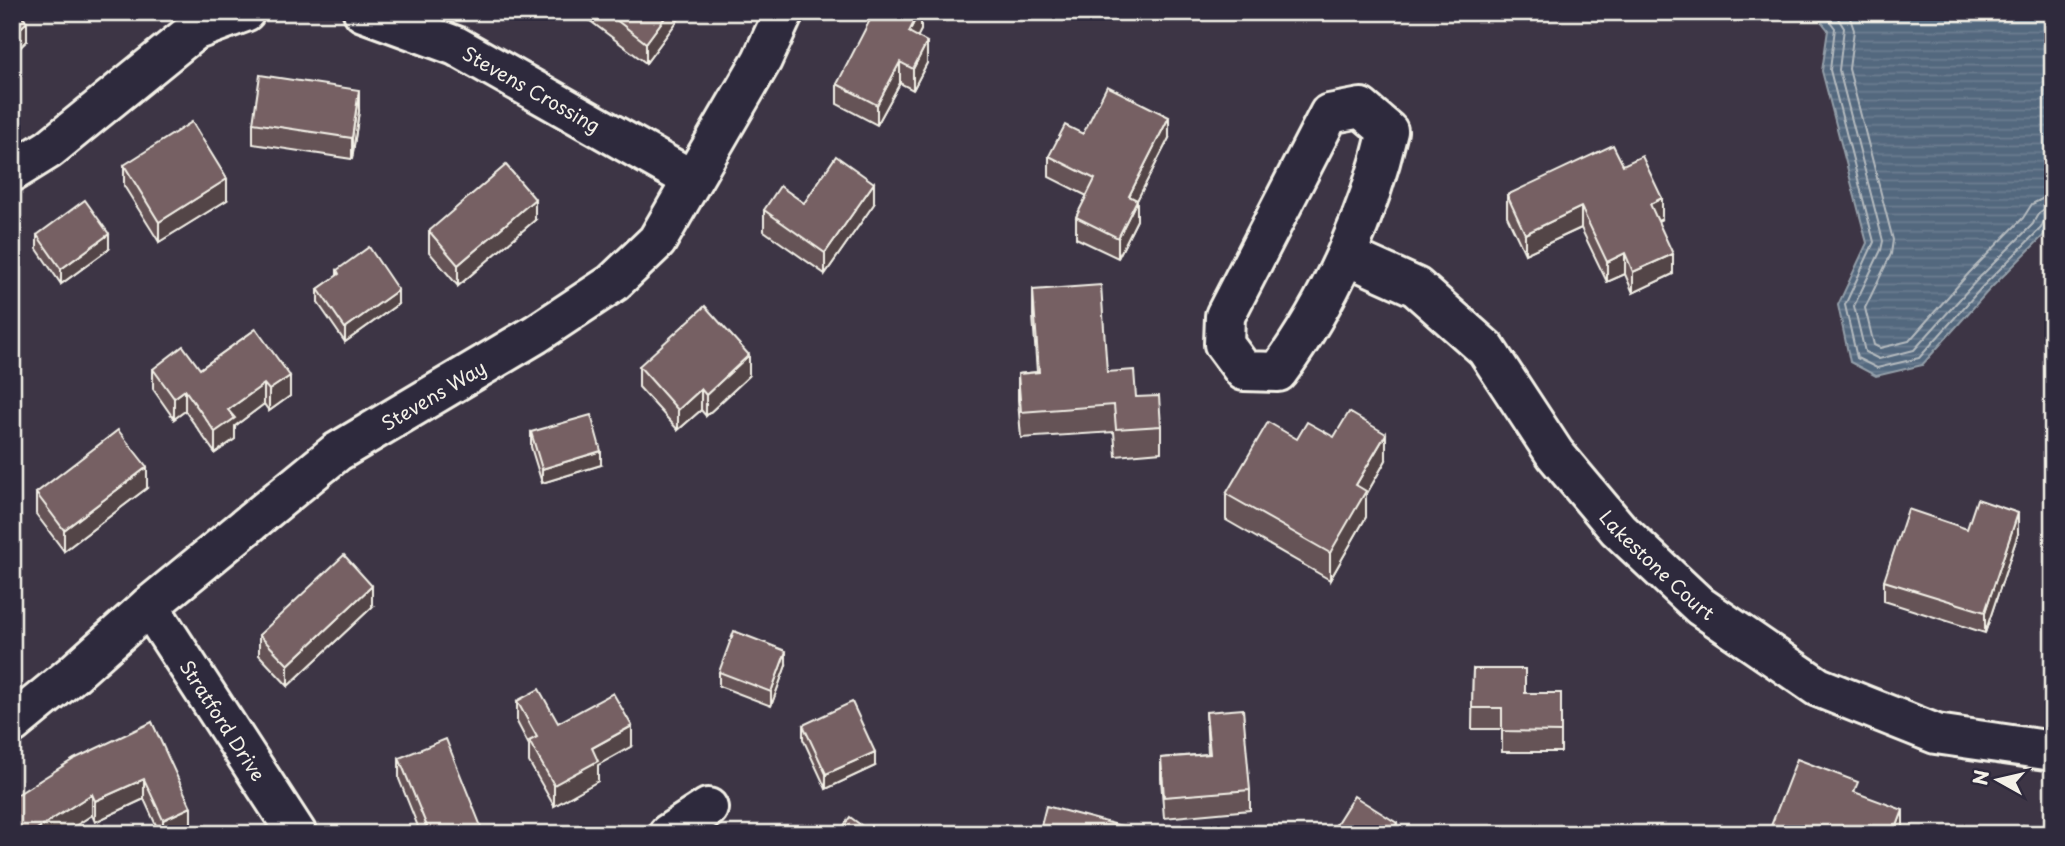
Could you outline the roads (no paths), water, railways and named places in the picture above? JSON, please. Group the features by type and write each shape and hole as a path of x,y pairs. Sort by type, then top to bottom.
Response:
{"street":[{"path":"12,172 49,149 194,31 245,12"},
{"name":"Stevens Crossing","path":"363,12 456,46 691,179"},
{"name":"Stevens Way","path":"12,724 149,606 337,452 536,334 612,283 657,241 762,60 783,12"},
{"path":"1361,108 1388,131 1380,169 1347,256 1294,351 1278,372 1244,371 1224,345 1225,316 1329,114 1361,108"},
{"name":"Lakestone Court","path":"1347,256 1416,287 1486,349 1555,454 1618,529 1700,606 1818,687 1936,734 2053,751"},
{"name":"Stratford Drive","path":"149,606 297,834"},
{"path":"668,834 708,808"}],"water":[{"path":"1814,12 2053,12 2053,207 2048,231 1988,291 1922,365 1876,376 1850,362 1838,305 1867,243 1822,71 1828,30"}]}
